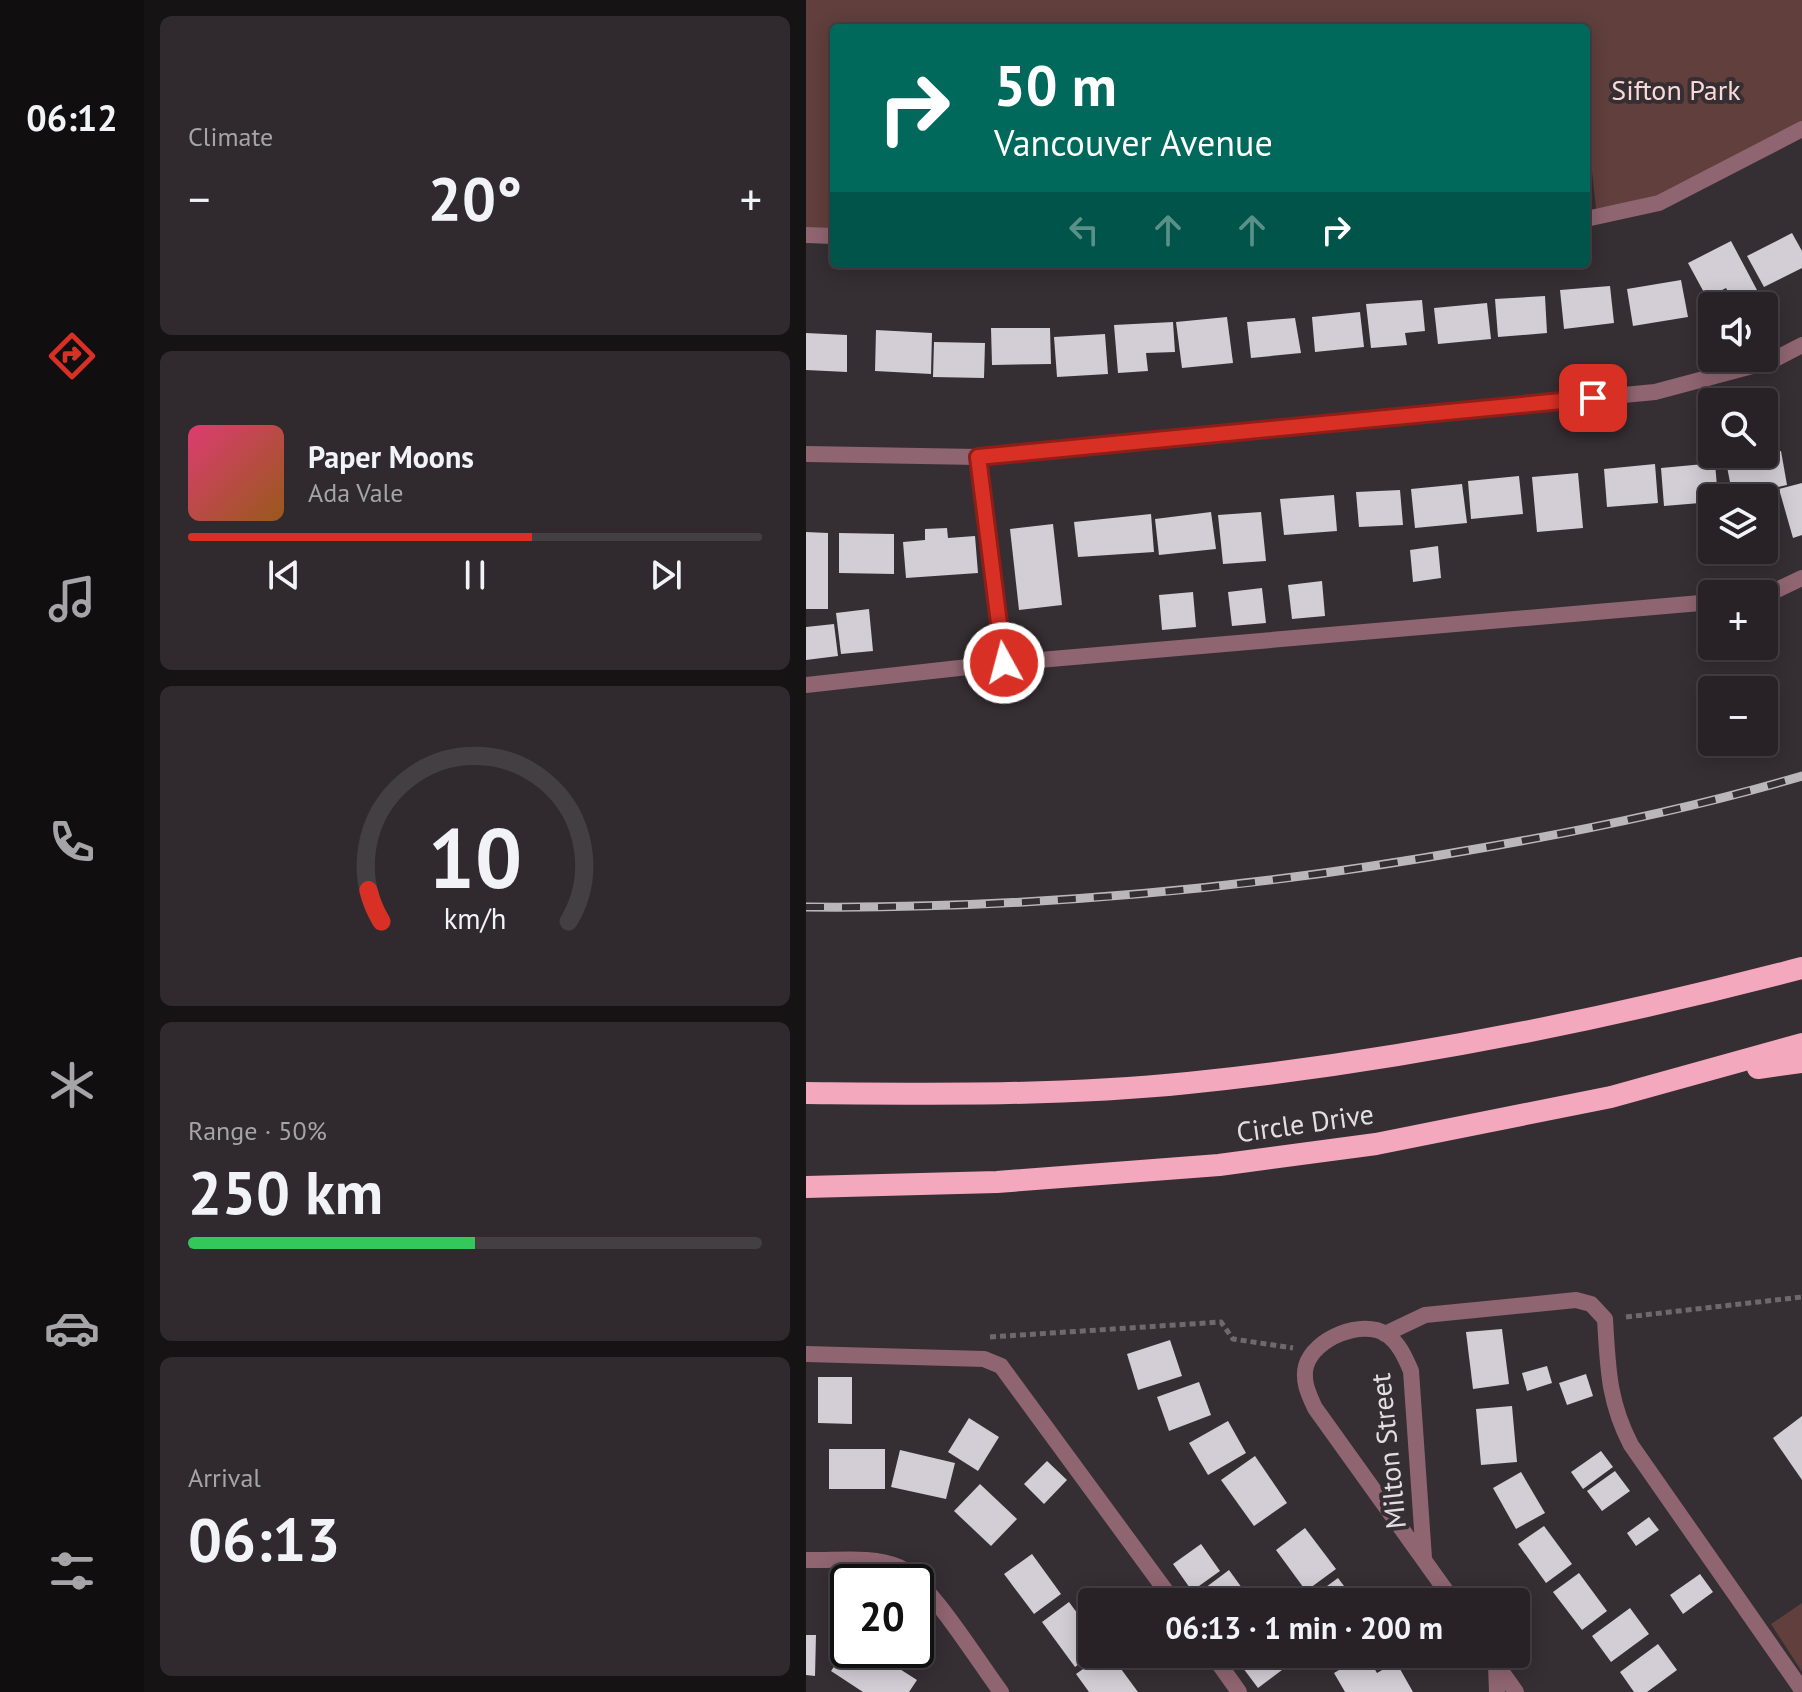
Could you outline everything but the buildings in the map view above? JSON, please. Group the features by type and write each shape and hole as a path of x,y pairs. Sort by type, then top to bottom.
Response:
{"highway":[{"name":"Circle Drive","path":"806,1093 1005,1094 1186,1083 1448,1048 1596,1019 1802,968"},
{"path":"1705,993 1802,979"},
{"name":"Circle Drive","path":"806,1187 997,1182 1219,1165 1390,1142 1611,1097 1802,1044"},
{"path":"1666,1083 1802,1062"}],"street":[{"path":"1590,218 1659,203 1802,129"},
{"path":"806,235 830,236"},
{"path":"806,454 978,457 1655,392 1771,361 1802,345"},
{"path":"978,457 1004,663"},
{"path":"1778,589 1802,578"},
{"path":"806,685 1004,663 1698,603"},
{"path":"1385,1334 1425,1315 1576,1300 1591,1304 1605,1319 1609,1390 1626,1436 1802,1690"},
{"name":"Milton Street","path":"1424,1558 1411,1371 1402,1350 1385,1334 1364,1329 1345,1332 1314,1351 1306,1366 1306,1387 1315,1408 1444,1588"},
{"path":"806,1354 984,1359 1001,1366 1164,1588"},
{"path":"806,1560 878,1562 900,1568 924,1588 1001,1692"},
{"path":"1222,1668 1239,1692"},
{"path":"1494,1668 1497,1692"},
{"path":"1499,1668 1516,1692"}],"path":[{"path":"1605,1319 1802,1297"},
{"path":"979,1337 1221,1322 1233,1339 1314,1351"}],"green space":[{"name":"Sifton Park","path":"806,0 1802,0 1802,122 1673,194 1596,209 1590,171 1590,24 830,24 830,230 806,228"},
{"path":"1802,1603 1802,1672 1771,1624"}],"railway":[{"path":"806,907 1056,900 1305,876 1596,827 1802,776"}],"route":[{"path":"1004,663 978,457 1593,398"}]}
